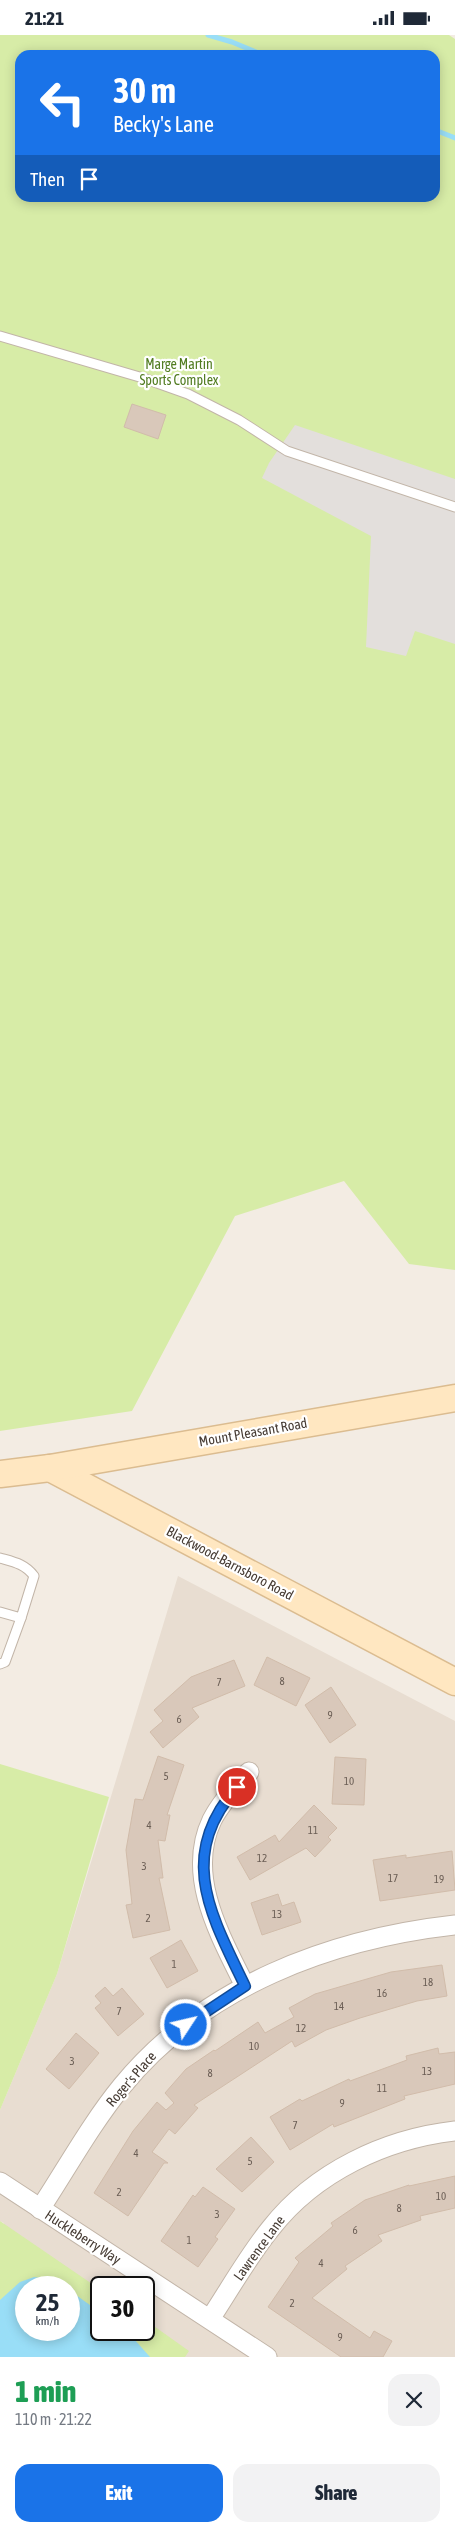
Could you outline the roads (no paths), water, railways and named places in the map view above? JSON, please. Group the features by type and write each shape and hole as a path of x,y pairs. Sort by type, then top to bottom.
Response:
{"main road":[{"name":"Mount Pleasant Road","path":"50,1468 455,1398"},
{"path":"0,1474 50,1468"},
{"name":"Blackwood-Barnsboro Road","path":"50,1468 455,1682"}],"street":[{"path":"245,1986 212,1916 208,1902 203,1856 206,1836 212,1820 224,1801 249,1772"},
{"name":"Roger's Place","path":"40,2209 105,2109 142,2064 186,2025 245,1986 301,1960 347,1944 385,1935 455,1925"},
{"name":"Lawrence Lane","path":"210,2319 271,2228 300,2196 315,2184 344,2166 382,2149 455,2131"},
{"name":"Huckleberry Way","path":"0,2182 267,2357"}],"lane":[{"path":"0,336 117,369 188,394 239,420 287,451 455,507"},
{"path":"0,1558 20,1563 28,1568 34,1576 5,1662 0,1664"},
{"path":"0,1612 21,1618"}],"water":[{"path":"15,2286 15,2341 80,2341 80,2298 90,2305 90,2341 136,2341 150,2357 0,2357 0,2300"}],"waterway":[{"path":"208,35 251,50"},
{"path":"440,132 455,138"}],"park label":[{"name":"Marge Martin Sports Complex","path":"179,372"}]}
